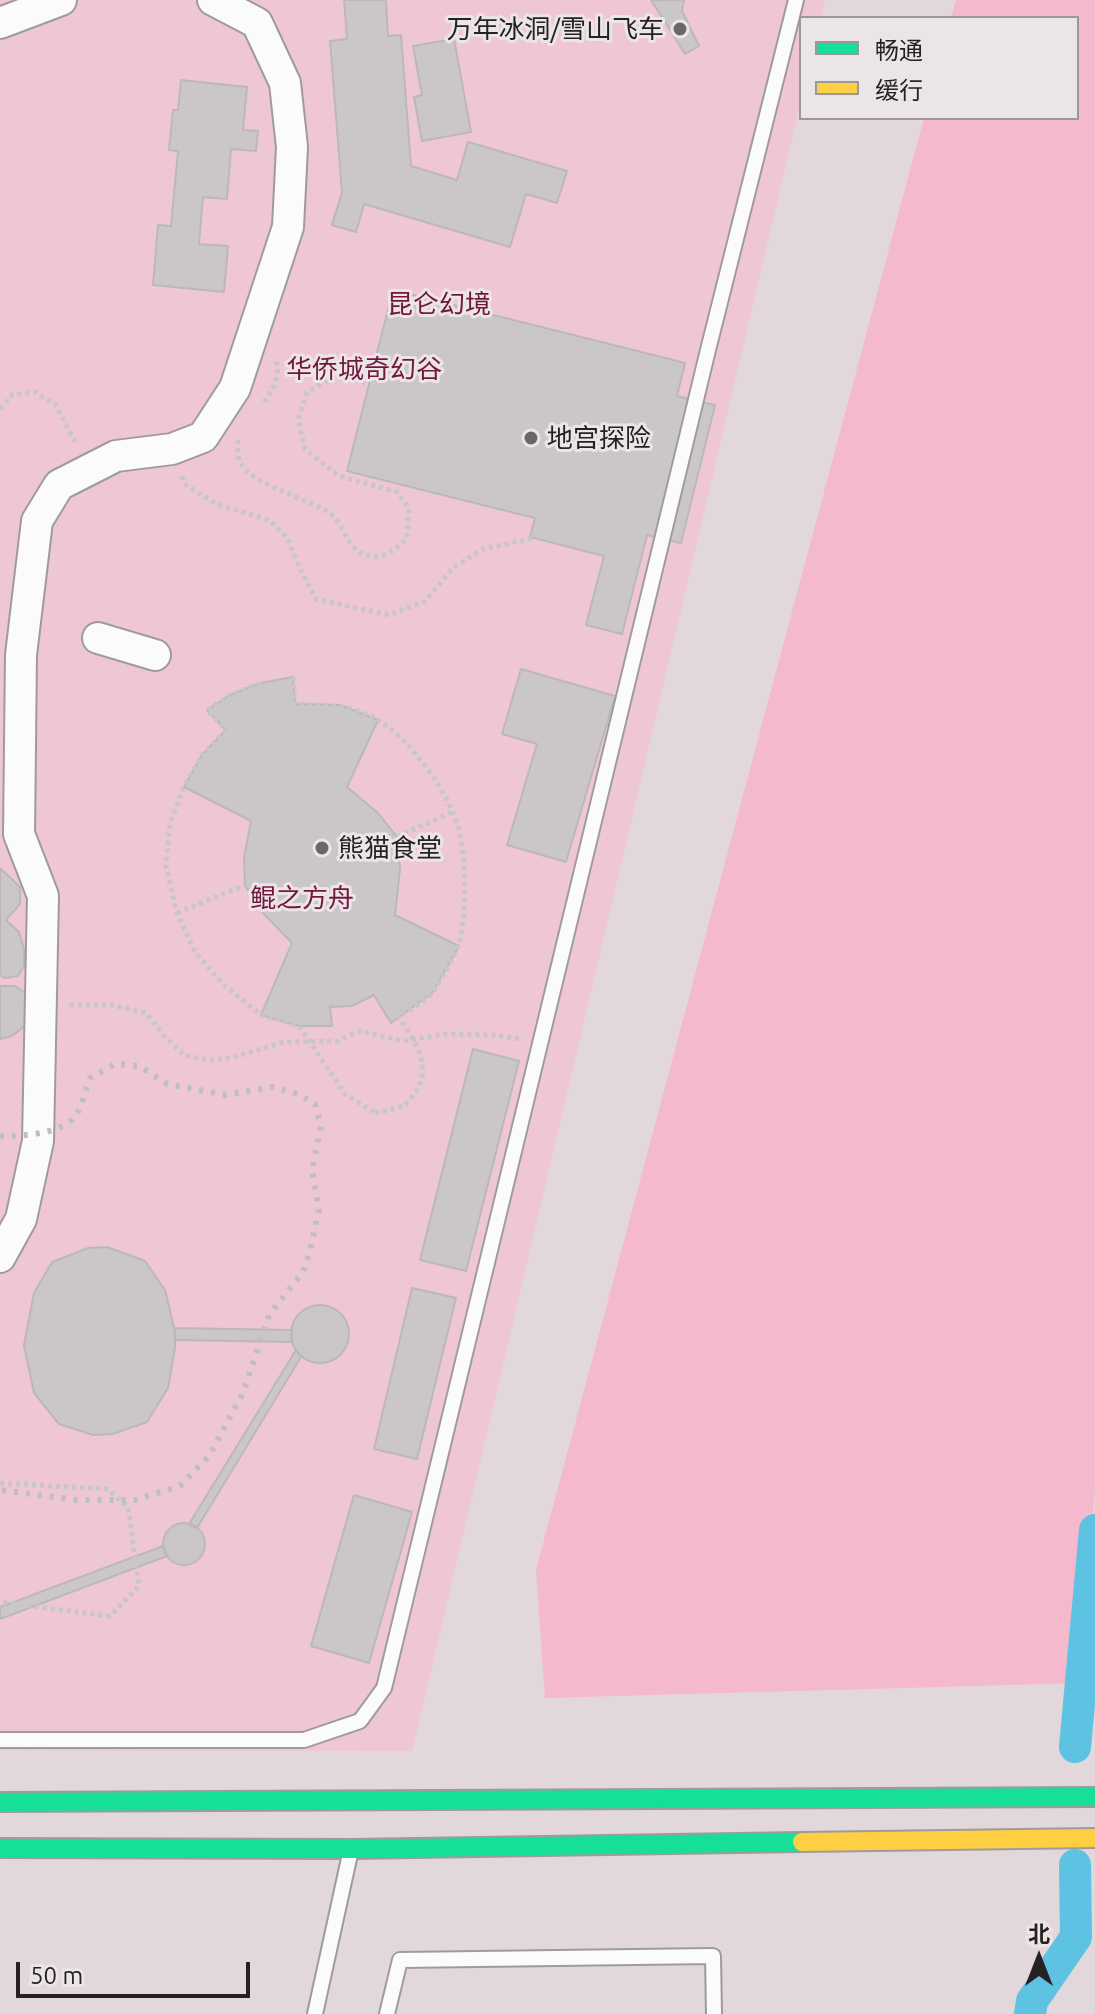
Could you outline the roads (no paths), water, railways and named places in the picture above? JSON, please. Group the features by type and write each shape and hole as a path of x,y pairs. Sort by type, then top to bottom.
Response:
{"street":[{"path":"0,23 61,0"},
{"path":"0,1257 21,1219 38,1141 43,896 19,834 21,655 37,521 59,485 88,470 116,456 172,449 203,437 235,388 288,227 292,147 285,83 257,23 213,0"},
{"path":"98,638 155,655"},
{"path":"0,1802 1095,1797"},
{"path":"0,1848 351,1849 1095,1838"}],"lane":[{"path":"0,1740 304,1740 360,1721 384,1688 700,380 796,0"},
{"path":"315,2014 351,1849"},
{"path":"387,2014 400,1960 713,1956 714,2014"}],"waterway":[{"path":"1075,1747 1095,1530"},
{"path":"1030,2014 1032,2001 1076,1937 1075,1865"}],"railway":[{"path":"0,1137 42,1133 70,1121 78,1111 90,1078 115,1064 139,1066 167,1084 226,1095 272,1087 298,1094 315,1104 321,1126 312,1170 319,1210 303,1272 269,1315 243,1393 209,1456 180,1486 135,1500 77,1500 0,1490"}],"place":[{"name":"万年冰洞/雪山飞车","path":"680,29"},
{"name":"地宫探险","path":"531,438"},
{"name":"熊猫食堂","path":"322,848"}],"park label":[{"name":"昆仑幻境","path":"439,304"},
{"name":"华侨城奇幻谷","path":"364,369"},
{"name":"鲲之方舟","path":"302,898"}]}
